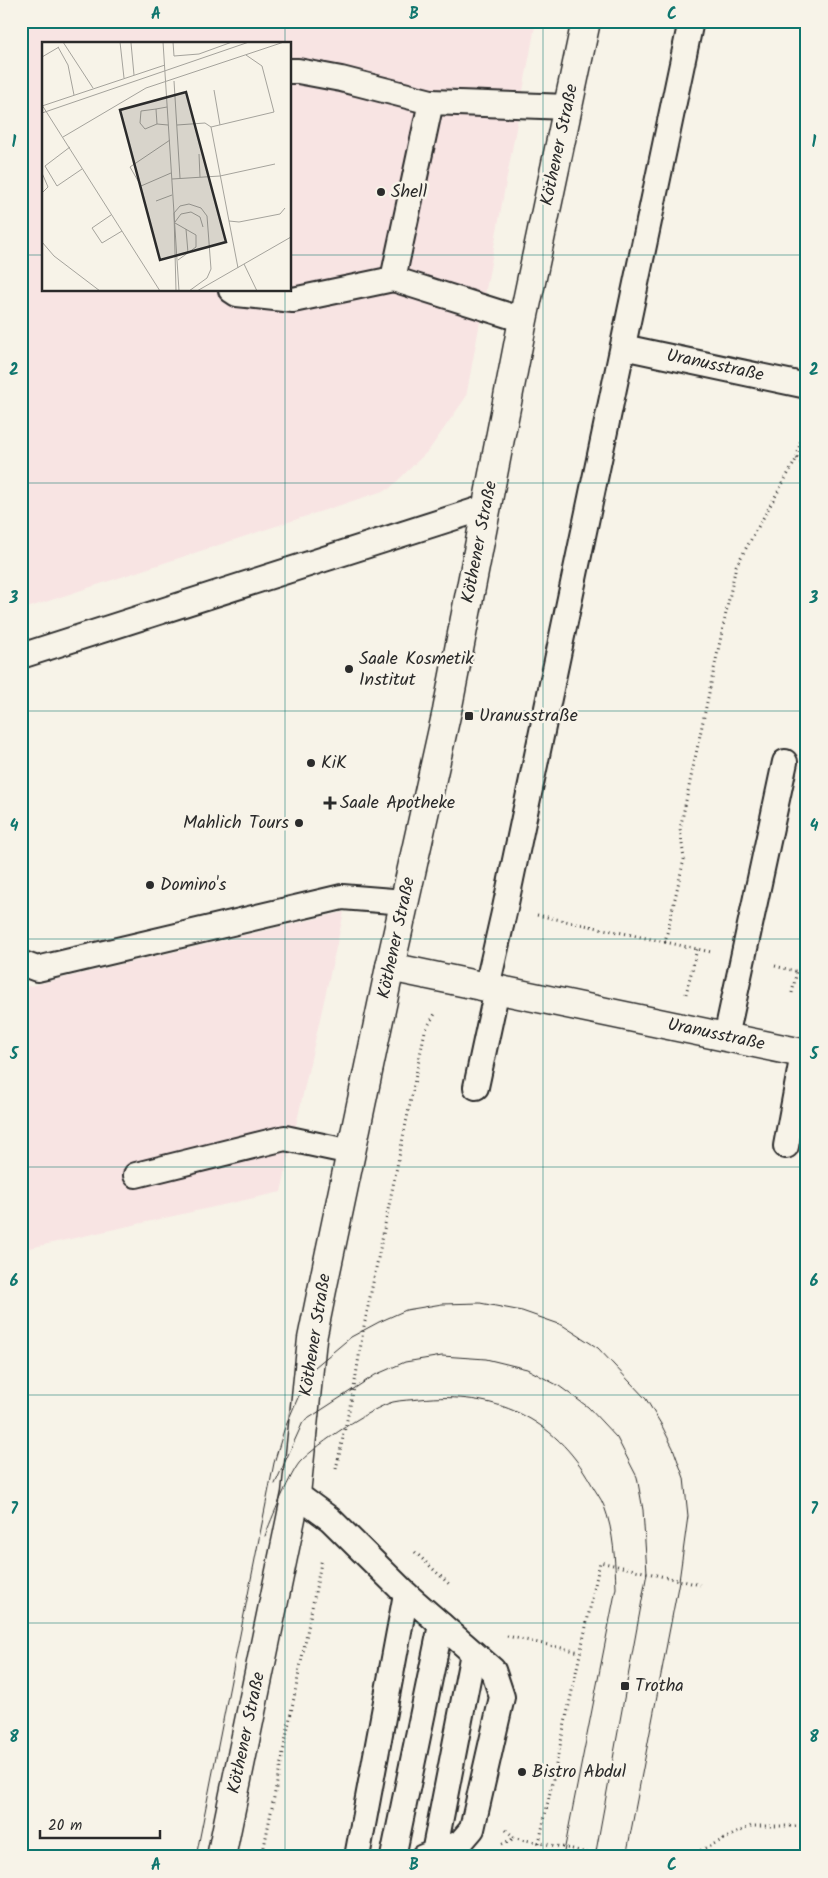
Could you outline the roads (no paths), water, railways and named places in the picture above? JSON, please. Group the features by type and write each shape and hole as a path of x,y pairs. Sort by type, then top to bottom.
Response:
{"main road":[{"name":"Köthener Straße","path":"221,1857 296,1494 312,1338 390,966 447,711 523,320 586,21"},
{"name":"Uranusstraße","path":"390,966 492,996 726,1037 805,1054"}],"lane":[{"path":"476,1086 505,908 691,21"},
{"path":"291,71 341,80 431,102 568,107"},
{"path":"393,279 431,102"},
{"path":"233,291 237,294 293,300 393,279 523,320"},
{"name":"Uranusstraße","path":"623,347 807,386"},
{"path":"21,656 487,507"},
{"path":"726,1037 785,762"},
{"path":"21,963 37,969 342,896 405,902"},
{"path":"786,1146 805,1054"},
{"path":"136,1175 285,1138 351,1152"},
{"path":"296,1494 330,1520 406,1594 493,1670 502,1697 472,1829 460,1843 429,1855"},
{"path":"358,1857 406,1594"},
{"path":"393,1857 441,1625"},
{"path":"429,1855 463,1706 473,1653"}],"tram line":[{"path":"196,1857 274,1463 284,1430 309,1372 351,1337 406,1310 442,1304 480,1303 522,1311 562,1325 598,1348 646,1399 673,1448 684,1478 688,1516 679,1581 626,1857"},
{"path":"275,1484 303,1422 375,1375 405,1362 442,1356 486,1359 527,1369 559,1386 588,1407 617,1438 637,1477 643,1510 647,1573 595,1857"},
{"path":"265,1536 287,1485 301,1461 345,1427 393,1402 420,1399 473,1399 519,1413 540,1425 559,1441 576,1460 604,1506 612,1536 616,1588 563,1857"}],"place":[{"name":"Shell","path":"381,192"},
{"name":"Saale Kosmetik Institut","path":"349,669"},
{"name":"Uranusstraße","path":"469,716"},
{"name":"KiK","path":"311,763"},
{"name":"Saale Apotheke","path":"330,803"},
{"name":"Mahlich Tours","path":"299,823"},
{"name":"Domino's","path":"150,885"},
{"name":"Trotha","path":"625,1686"},
{"name":"Bistro Abdul","path":"522,1772"}]}
